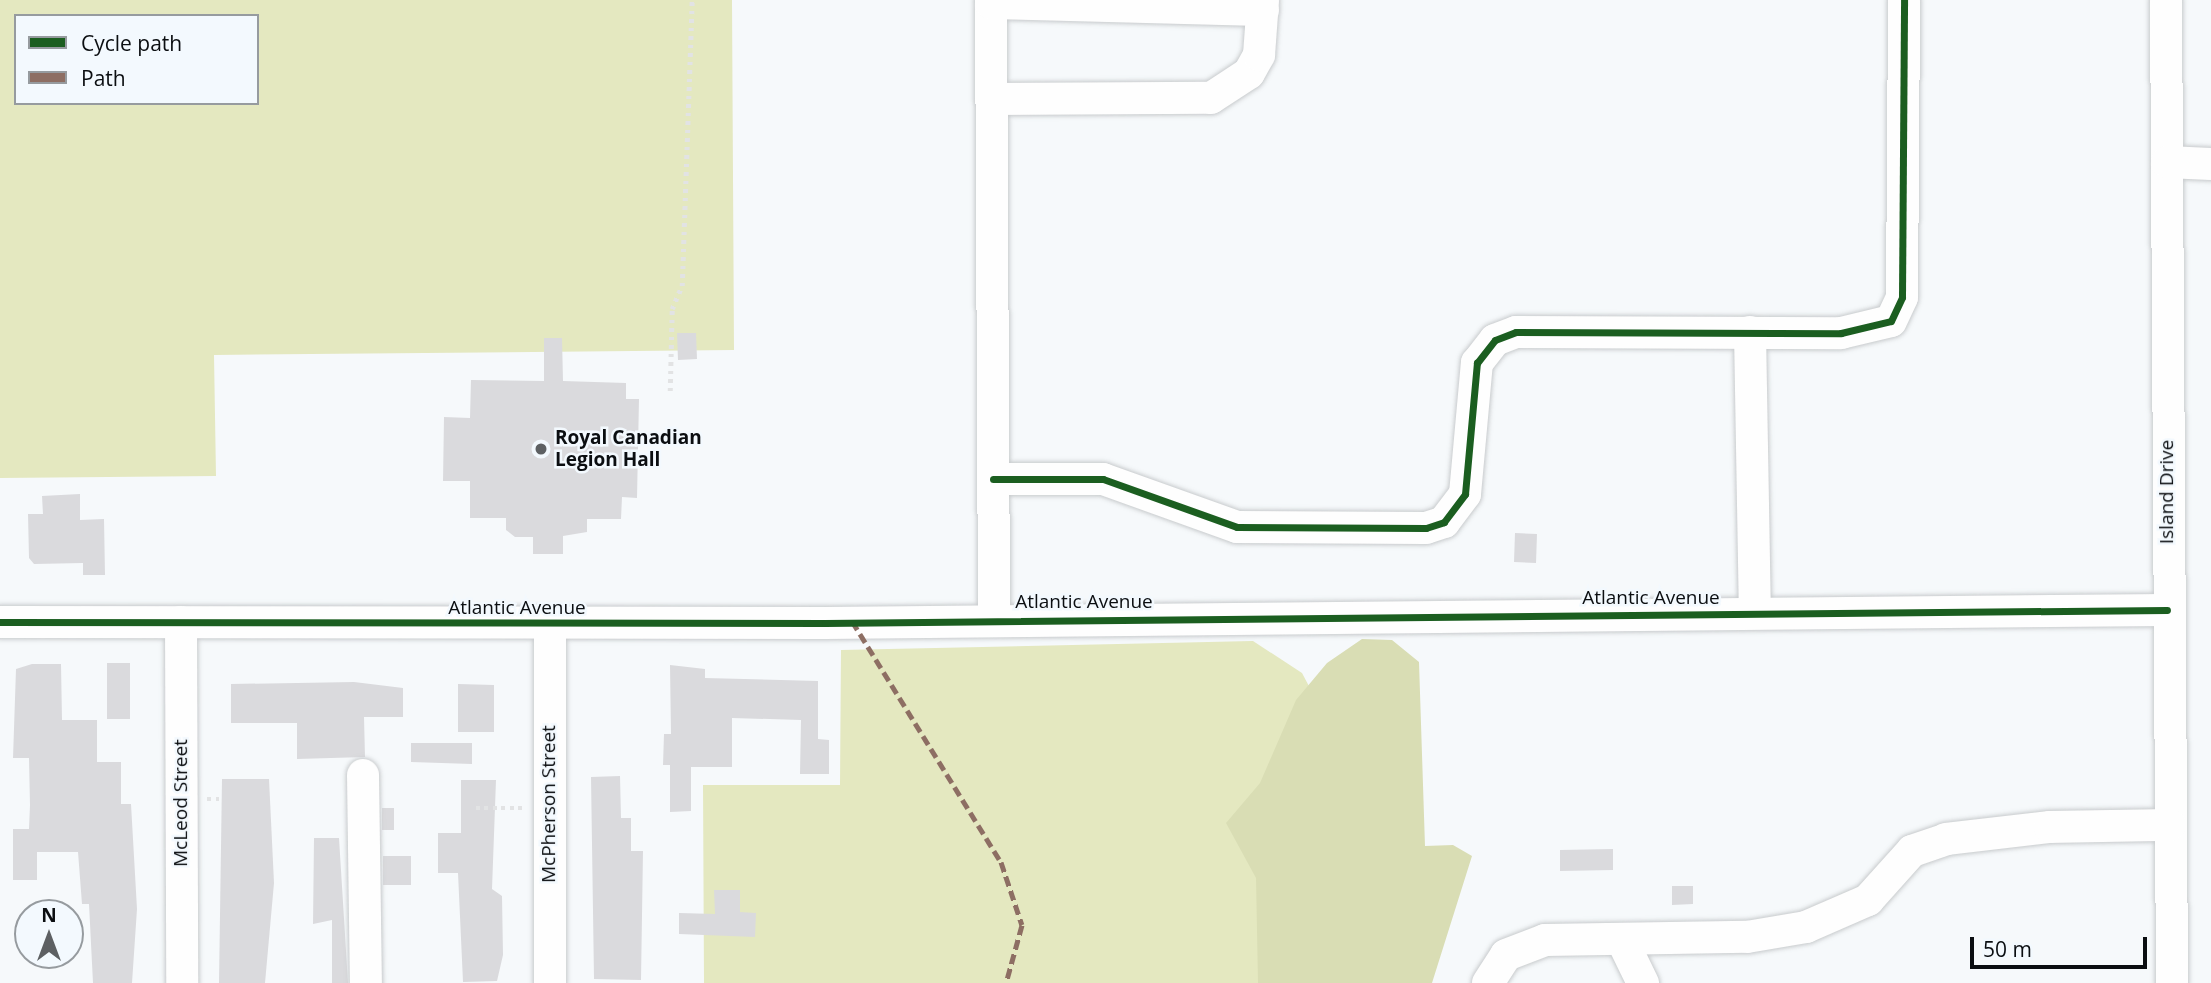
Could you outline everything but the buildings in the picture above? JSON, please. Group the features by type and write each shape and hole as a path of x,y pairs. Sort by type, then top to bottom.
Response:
{"street":[{"path":"993,480 1102,479 1237,527 1426,528 1444,522 1465,494 1477,363 1495,340 1516,332 1875,329 1898,309 1904,0"},
{"name":"Island Drive","path":"2166,0 2172,983"},
{"path":"991,99 1211,98 1249,74 1259,55 1263,5 991,2 991,99 994,618"},
{"path":"2167,162 2211,164"},
{"path":"1750,332 1755,613"},
{"name":"Atlantic Avenue","path":"0,622 550,624 994,618 2168,610"},
{"name":"McLeod Street","path":"181,622 182,983"},
{"name":"McPherson Street","path":"550,624 550,983"},
{"path":"363,775 366,983"},
{"path":"1488,983 1506,954 1545,940 1747,937 1806,927 1868,900 1912,851 1946,839 2050,827 2170,825"},
{"path":"1622,940 1643,983"}],"path":[{"path":"670,391 672,309 682,286 692,0"},
{"path":"476,808 528,808"}],"green space":[{"path":"0,0 732,0 734,350 214,355 216,476 0,478"},
{"path":"1362,639 1392,640 1419,662 1425,846 1453,845 1472,856 1432,983 1258,983 1256,878 1226,823 1260,783 1296,700 1327,663"},
{"path":"1253,641 1302,673 1344,752 1412,983 704,983 703,785 840,785 841,650"}],"marked path":[{"path":"852,621 1001,862 1022,925 1006,983"}],"cycle path":[{"path":"993,479 1103,479 1237,527 1426,528 1444,522 1465,494 1477,363 1495,340 1516,332 1841,333 1891,321 1902,297 1904,0"},
{"path":"0,622 825,623 2167,610"}],"place":[{"name":"Royal Canadian Legion Hall","path":"541,449"}]}
